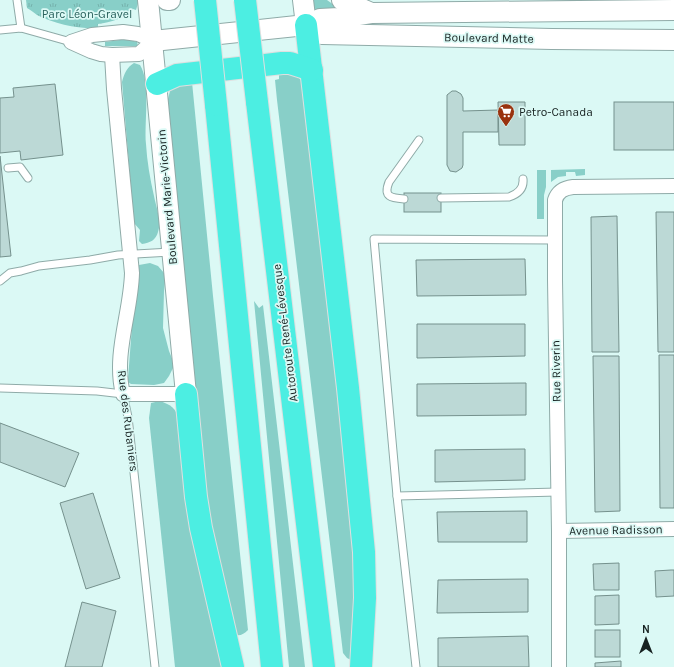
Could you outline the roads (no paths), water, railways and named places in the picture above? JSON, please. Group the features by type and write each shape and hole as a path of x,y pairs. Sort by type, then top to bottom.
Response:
{"highway":[{"path":"205,0 272,667"},
{"name":"Autoroute René-Lévesque","path":"245,0 324,667"},
{"path":"306,25 352,428 364,552 365,598 361,667"},
{"path":"156,84 177,75 282,63 290,63 312,70"},
{"path":"186,394 196,497 201,528 233,667"}],"main road":[{"name":"Boulevard Marie-Victorin","path":"148,0 186,394"},
{"path":"303,0 306,25"},
{"path":"342,0 371,13"},
{"name":"Boulevard Matte","path":"153,41 306,25 320,19 339,18 371,13 674,10"},
{"name":"Boulevard Matte","path":"306,25 322,34 537,39 674,40"}],"street":[{"name":"Boulevard Matte","path":"71,42 92,35 123,32 134,33 153,41"},
{"path":"71,42 91,52 112,55 139,54 153,41"},
{"name":"Rue des Rubaniers","path":"112,55 114,89 131,254 132,281 121,346 120,384 123,394"},
{"name":"Rue Riverin","path":"560,667 554,240 555,200 560,192 573,186 674,186"},
{"path":"123,394 186,394"},
{"name":"Avenue Radisson","path":"559,531 674,530"}],"lane":[{"path":"17,0 21,28"},
{"path":"0,30 21,28 71,42"},
{"path":"404,199 396,199 389,196 386,193 386,188 419,140"},
{"path":"8,168 20,167 28,178"},
{"path":"441,198 509,197 522,188 523,179"},
{"path":"416,667 397,496 374,239 554,240"},
{"path":"0,280 10,273 39,266 131,254 172,252"},
{"path":"0,388 97,391 123,394"},
{"name":"Rue des Rubaniers","path":"123,394 128,417 155,667"},
{"path":"397,496 558,492"}],"place":[{"name":"Petro-Canada","path":"506,127"}],"park label":[{"name":"Parc Léon-Gravel","path":"87,14"}]}
